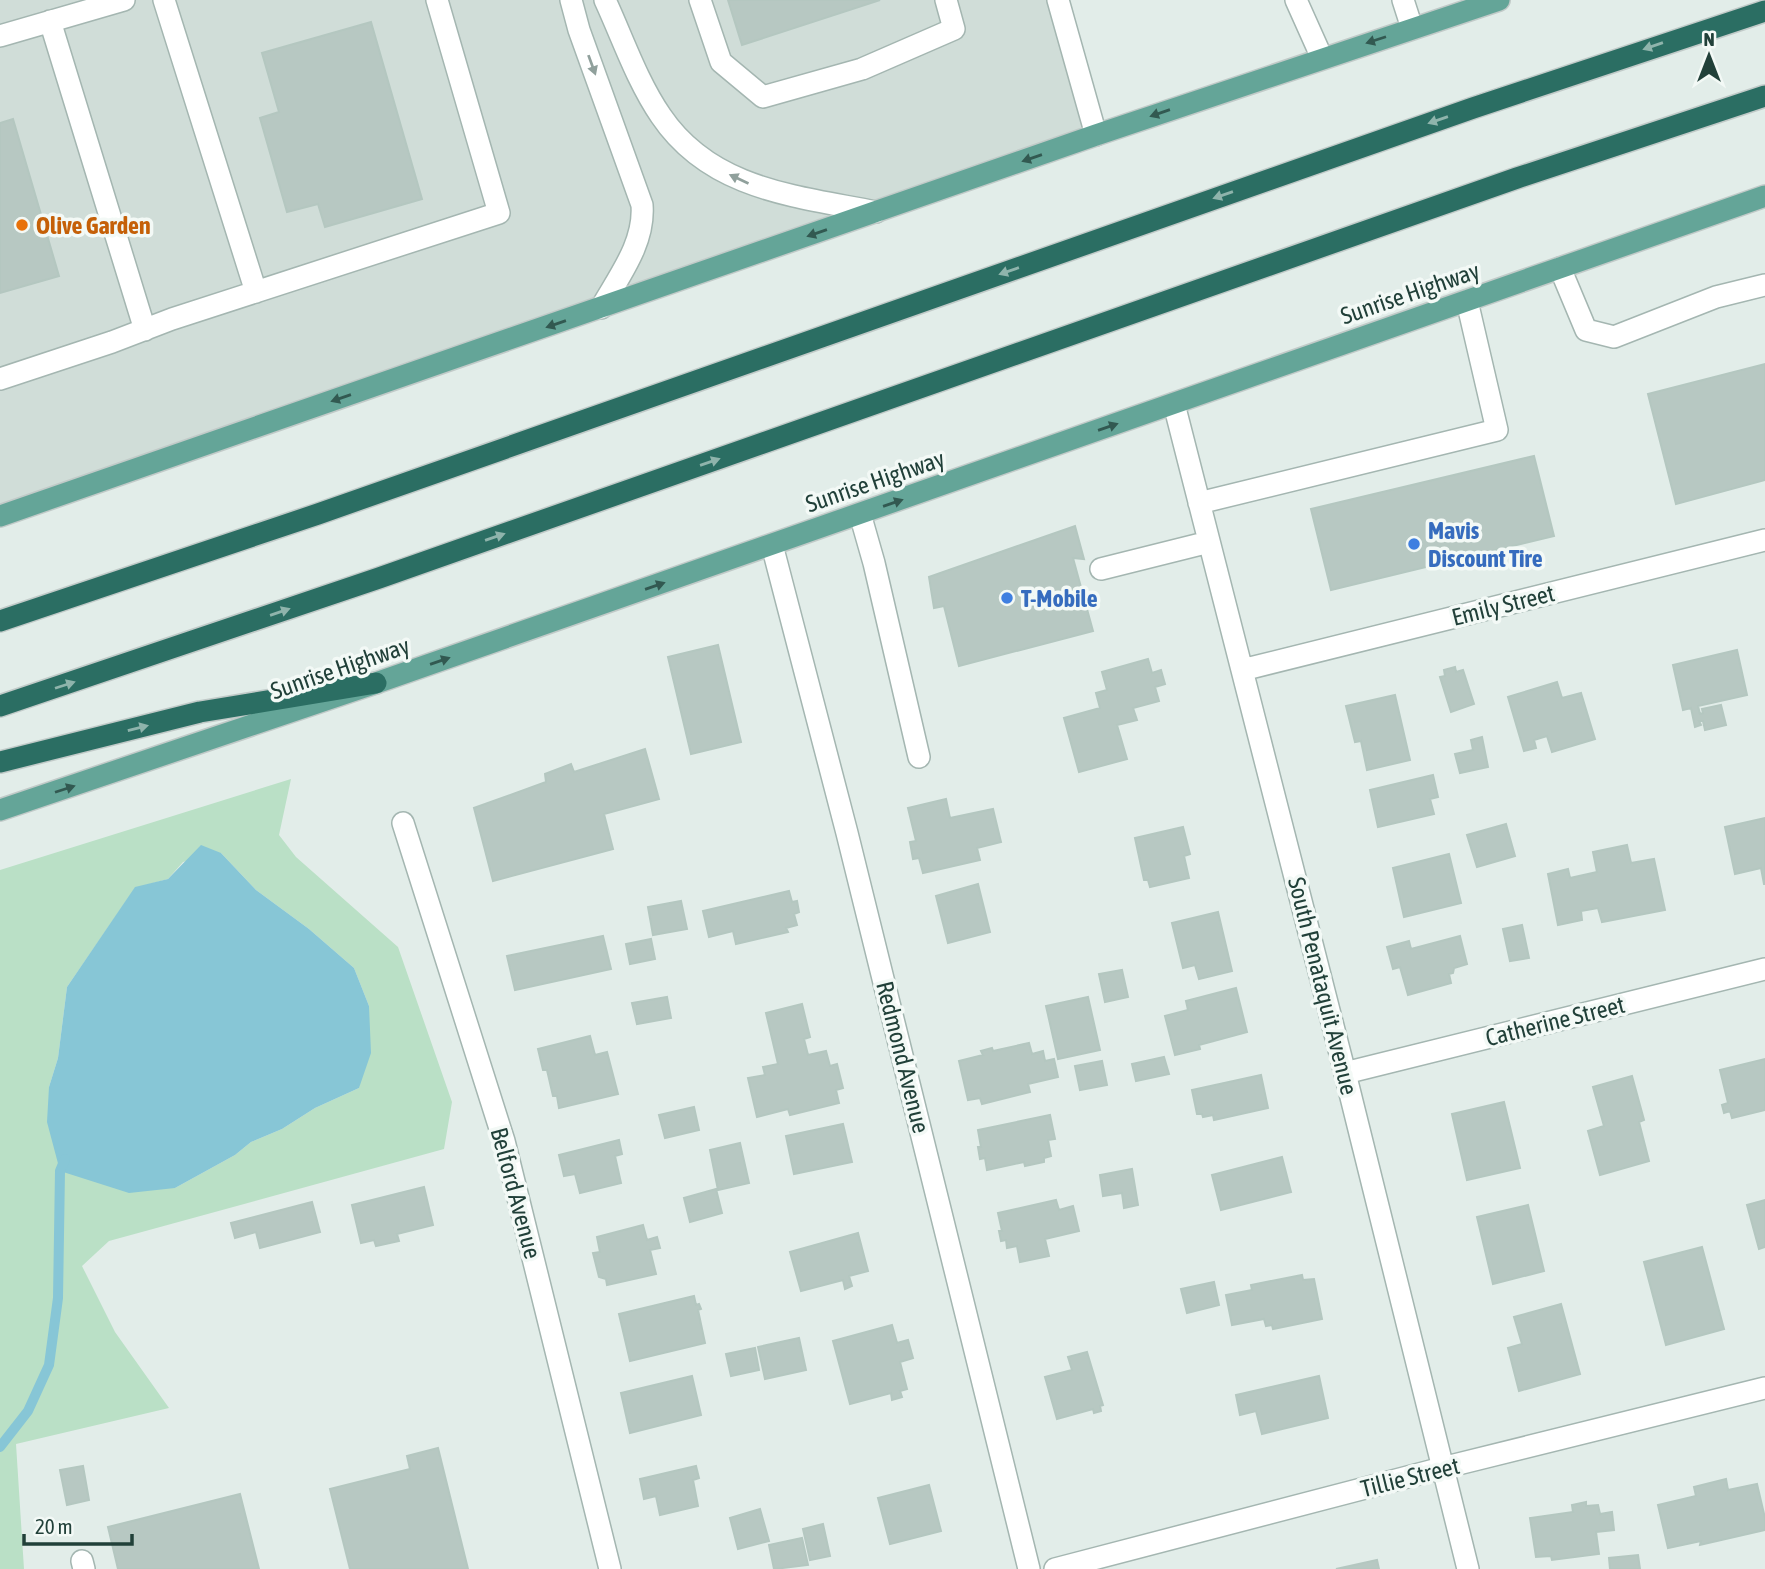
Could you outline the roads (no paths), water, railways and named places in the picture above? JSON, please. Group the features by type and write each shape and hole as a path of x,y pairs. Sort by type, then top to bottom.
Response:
{"highway":[{"path":"0,621 331,509 1473,108 1765,10"},
{"path":"0,706 379,579 1517,178 1765,96"},
{"path":"0,762 200,712 376,683"}],"main road":[{"path":"1464,12 1484,0"},
{"path":"0,516 1096,135 1499,0"},
{"name":"Sunrise Highway","path":"0,810 376,683 1765,196"}],"street":[{"path":"0,36 124,0"},
{"path":"164,0 256,292"},
{"path":"0,379 499,213 438,0"},
{"path":"571,0 579,30 642,205 643,219 636,245 601,308"},
{"path":"605,0 649,96 673,132 689,148 724,172 761,189 876,212"},
{"path":"700,0 721,62 763,97 862,69 954,29 946,0"},
{"path":"1058,0 1096,135"},
{"path":"1296,0 1322,58"},
{"path":"1403,0 1412,28"},
{"path":"50,21 145,330"},
{"path":"1560,268 1586,330 1614,337 1716,297 1765,285"},
{"path":"1199,503 1497,430 1467,301"},
{"name":"South Penataquit Avenue","path":"1174,404 1345,1073 1468,1569"},
{"path":"860,514 919,757"},
{"name":"Emily Street","path":"1242,670 1765,540"},
{"path":"1101,569 1209,542"},
{"name":"Redmond Avenue","path":"772,545 847,833 1029,1569"},
{"name":"Belford Avenue","path":"403,823 504,1140 610,1569"},
{"name":"Catherine Street","path":"1345,1073 1765,969"},
{"name":"Tillie Street","path":"1055,1569 1442,1468 1765,1388"}],"water":[{"path":"201,845 221,853 256,890 309,929 354,968 369,1006 371,1053 359,1088 315,1108 282,1129 251,1142 235,1155 175,1188 129,1193 60,1171 47,1122 49,1087 58,1058 67,987 135,887 168,879"}],"waterway":[{"path":"0,1447 28,1411 49,1365 58,1298 60,1171 65,1159"}],"place":[{"name":"Olive Garden","path":"22,225"},
{"name":"Mavis Discount Tire","path":"1414,544"},
{"name":"T-Mobile","path":"1007,598"}]}
